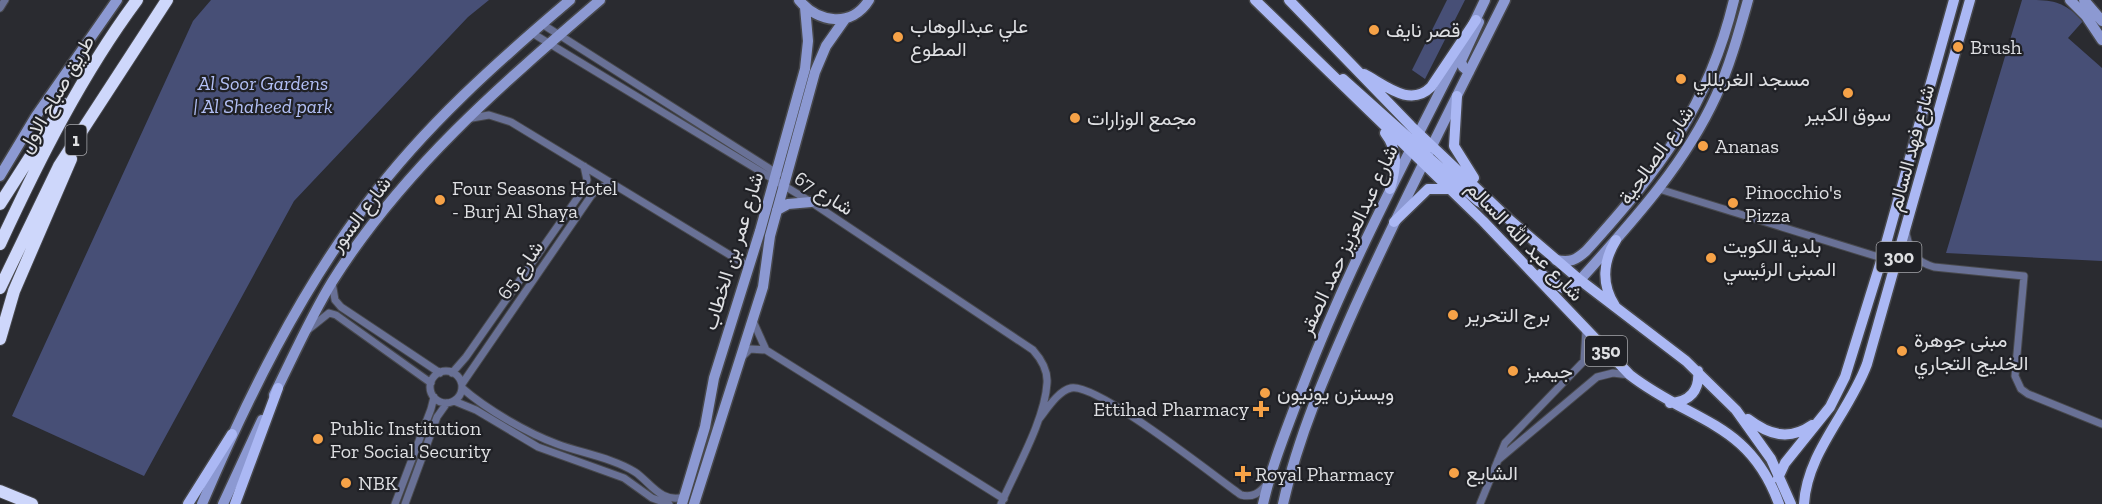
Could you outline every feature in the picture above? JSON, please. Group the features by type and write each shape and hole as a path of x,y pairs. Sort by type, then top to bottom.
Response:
{"highway":[{"name":"طريق صباح الاول","path":"0,244 41,159 116,29 137,0"},
{"name":"طريق صباح الاول","path":"0,288 59,166 167,0"},
{"path":"0,204 32,151 116,29"},
{"path":"0,339 14,291 38,232 98,104"},
{"path":"0,491 32,504"}],"main road":[{"name":"طريق صباح الاول","path":"0,176 47,99 117,0"},
{"name":"شارع السور","path":"202,504 232,434 288,328 368,201 414,146 532,33 570,0"},
{"name":"شارع السور","path":"223,504 303,337 333,282 404,186 464,120 600,0"},
{"name":"شارع عمر بن الخطاب","path":"683,500 705,427 714,378 748,266 815,72 826,46 845,19 856,14 869,0"},
{"name":"شارع عبد الله السالم","path":"1255,0 1362,105 1427,155 1489,198 1504,214 1580,280 1698,371 1736,410 1765,449 1791,504"},
{"name":"شارع عبد الله السالم","path":"1289,0 1353,67 1414,143 1427,155 1449,189 1483,221 1630,375 1656,396 1733,436 1758,460 1777,499"},
{"path":"1469,72 1463,67 1461,61 1487,0"},
{"name":"شارع عبدالعزيز حمد الصقر","path":"1263,504 1268,482 1328,320 1390,189 1487,0"},
{"name":"شارع عبدالعزيز حمد الصقر","path":"1283,504 1316,402 1394,222 1505,0"},
{"name":"شارع الصالحية","path":"1556,260 1567,262 1577,259 1586,251 1647,181 1680,135 1717,60 1734,0"},
{"name":"شارع الصالحية","path":"1580,280 1659,189 1698,131 1716,96 1735,46 1748,0"},
{"name":"شارع فهد السالم","path":"1777,499 1779,475 1822,417 1845,377 1882,258 1954,0"},
{"name":"شارع فهد السالم","path":"1803,504 1808,475 1816,456 1860,383 1906,232 1970,0"},
{"path":"2070,0 2086,16 2102,40"},
{"path":"2084,0 2102,21"},
{"name":"شارع عمر بن الخطاب","path":"694,504 716,430 735,382 763,287 777,210 779,180 805,69 808,41 802,3"},
{"path":"802,3 823,19 845,19"},
{"path":"1353,67 1401,94 1418,97 1431,87 1476,20"},
{"path":"808,41 817,40 826,46"},
{"path":"1328,71 1355,87 1414,143"},
{"path":"1457,96 1454,146 1489,198"},
{"path":"1362,105 1388,136 1394,148 1396,162 1390,189"},
{"path":"1659,189 1655,178 1680,135"},
{"path":"1427,155 1478,201 1504,214"},
{"path":"1394,222 1428,189 1449,189"},
{"path":"777,210 788,204 811,202"},
{"path":"1483,221 1558,287 1568,288 1580,280"},
{"path":"1616,240 1609,253 1605,272 1607,291 1616,308"},
{"path":"743,284 754,278 763,287"},
{"path":"1670,403 1686,400 1693,394 1699,379 1698,371"},
{"path":"714,378 723,388 735,382"},
{"path":"235,504 278,388"},
{"path":"1736,410 1756,425 1778,435 1797,433 1822,417"},
{"path":"189,504 232,434"},
{"path":"1800,444 1799,453 1803,458 1808,460 1816,456"}],"street":[{"path":"0,8 5,0"},
{"name":"شارع 67","path":"542,24 1033,350 1042,360 1047,384 1037,421"},
{"name":"شارع 67","path":"532,33 779,180"},
{"path":"464,120 479,115 501,118 748,266"},
{"name":"شارع 65","path":"452,373 466,357 583,190 587,180 584,166"},
{"name":"شارع 65","path":"462,386 591,196 597,189 612,183"},
{"path":"1659,189 1882,258"},
{"path":"1906,232 1910,251 1923,263 1944,268 2024,276 2015,376 2018,383 2028,394 2102,424"},
{"path":"333,282 335,300 341,307 440,373 452,373 462,386 540,437 631,470 660,495 683,500"},
{"path":"303,337 320,317 328,313 336,315 431,383 434,397 431,410 395,504"},
{"path":"753,321 766,350"},
{"path":"1480,504 1491,471 1508,439 1580,375 1584,362 1586,330"},
{"path":"741,358 750,349 766,350 1002,501 1037,421 1062,392 1070,388 1086,389 1128,414 1240,495 1248,497 1256,495 1268,482"},
{"path":"431,383 440,373"},
{"path":"1498,460 1584,386 1605,374 1630,375"},
{"path":"1580,375 1584,386"},
{"path":"405,504 437,417 462,386"},
{"path":"434,397 476,410 538,447 629,480 652,498 669,504"}],"green space":[{"name":"Al Soor Gardens | Al Shaheed park","path":"211,0 489,0 468,17 294,201 144,476 12,416 193,21"},
{"path":"1447,0 1465,0 1425,79 1412,70"},
{"path":"2022,0 2056,2 2084,20 2068,38 2102,68 2102,261 1946,253"}],"place":[{"name":"قصر نايف","path":"1374,30"},
{"name":"علي عبدالوهاب المطوع","path":"898,37"},
{"name":"Brush","path":"1958,47"},
{"name":"مسجد الغربللي","path":"1681,79"},
{"name":"سوق الكبير","path":"1848,93"},
{"name":"مجمع الوزارات","path":"1075,118"},
{"name":"Ananas","path":"1703,146"},
{"name":"Four Seasons Hotel - Burj Al Shaya","path":"440,200"},
{"name":"Pinocchio's Pizza","path":"1733,203"},
{"name":"بلدية الكويت المبنى الرئيسي","path":"1711,258"},
{"name":"برج التحرير","path":"1453,315"},
{"name":"مبنى جوهرة الخليج التجاري","path":"1902,351"},
{"name":"جيميز","path":"1513,371"},
{"name":"ويسترن يونيون","path":"1265,393"},
{"name":"Ettihad Pharmacy","path":"1261,409"},
{"name":"Public Institution For Social Security","path":"318,439"},
{"name":"الشايع","path":"1454,473"},
{"name":"Royal Pharmacy","path":"1243,474"},
{"name":"NBK","path":"346,483"}]}
